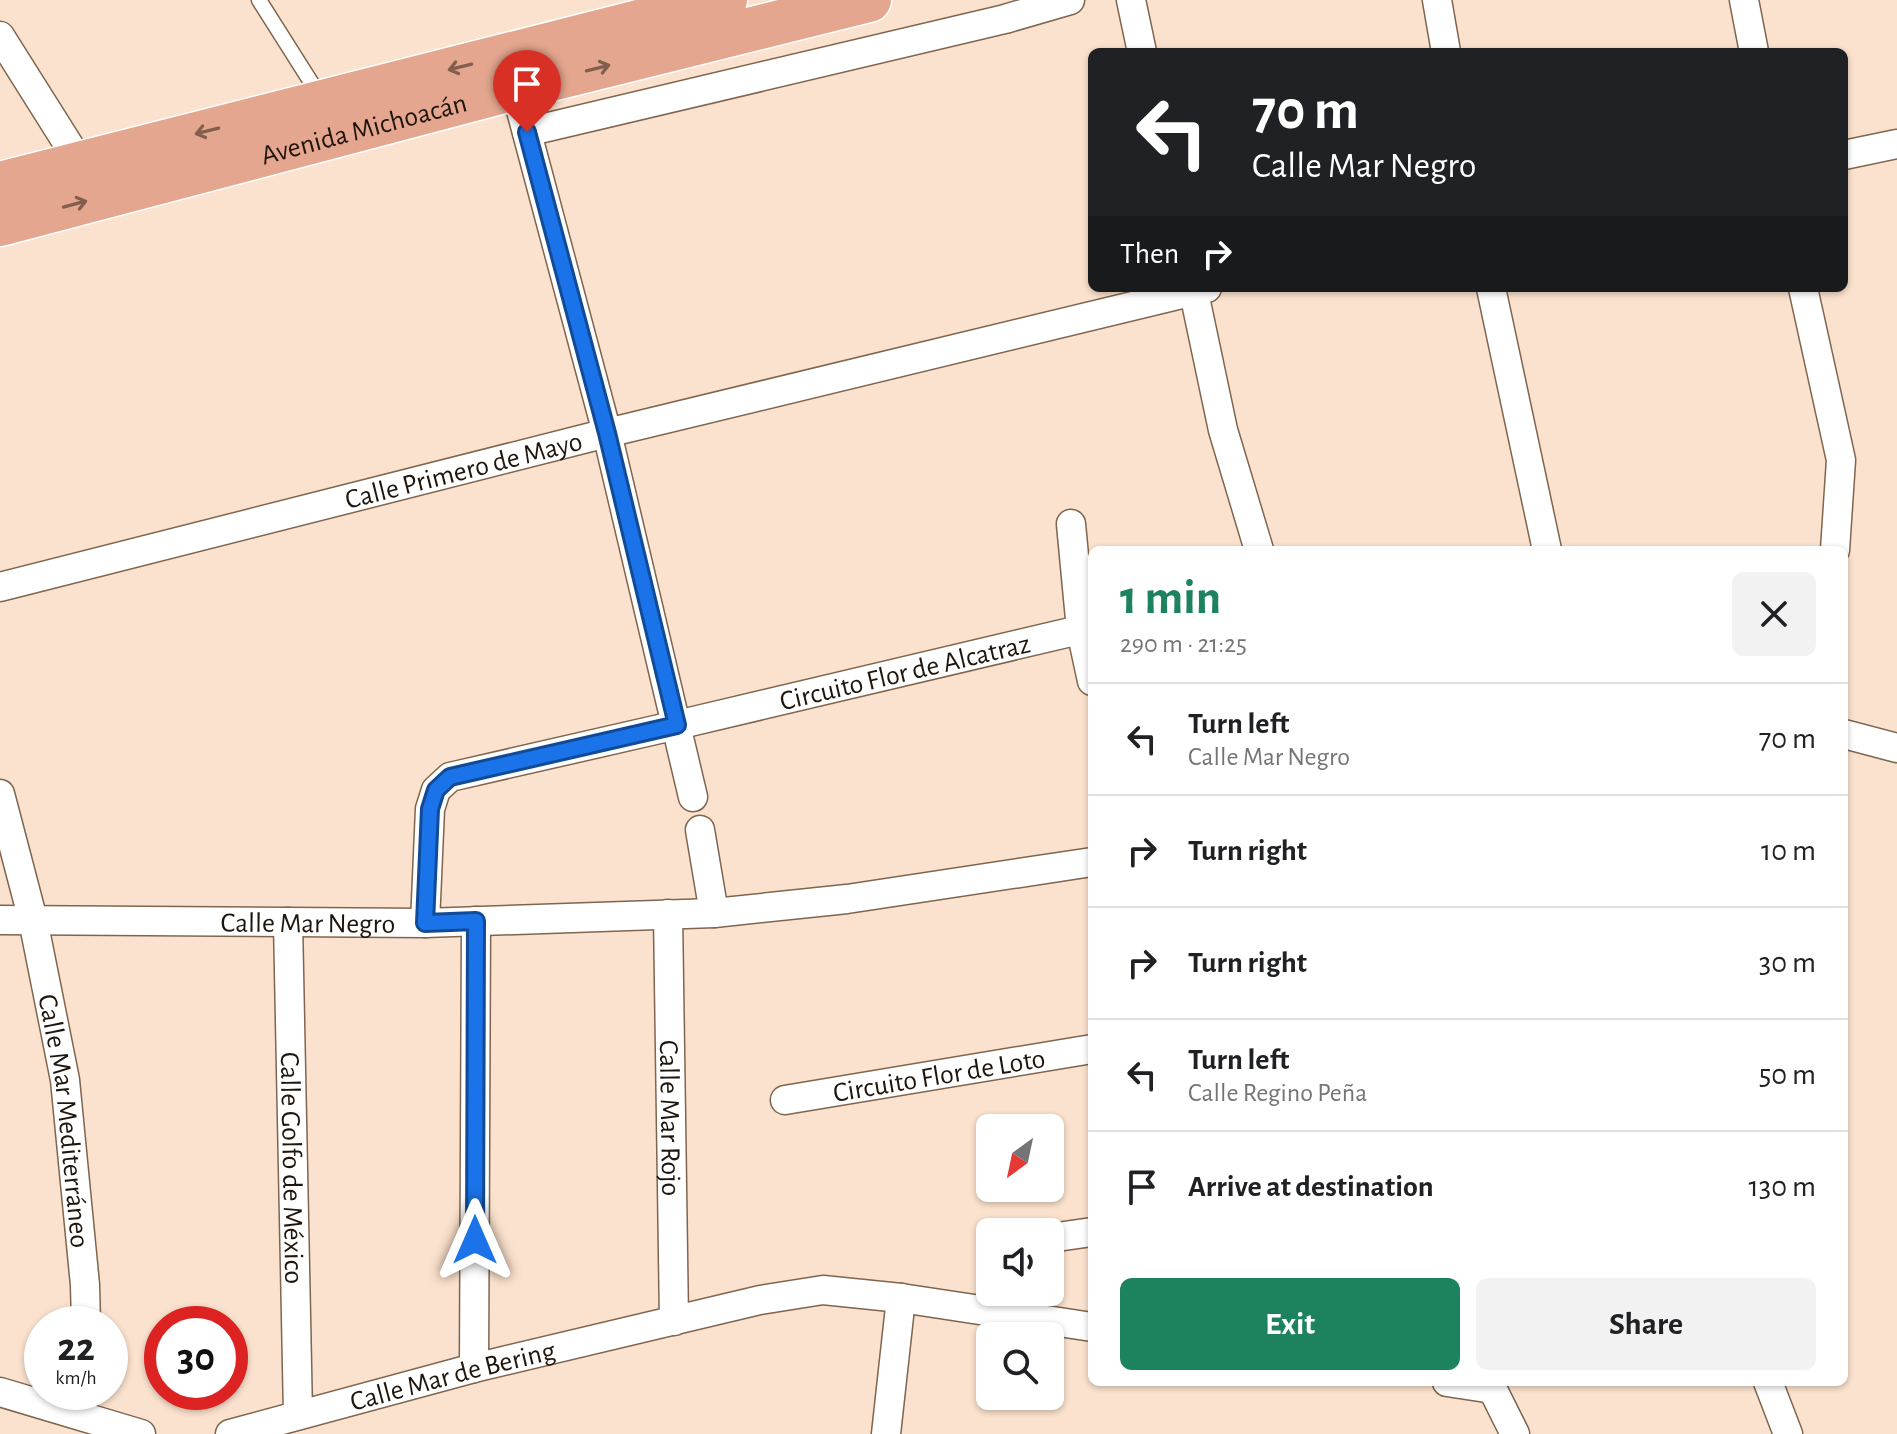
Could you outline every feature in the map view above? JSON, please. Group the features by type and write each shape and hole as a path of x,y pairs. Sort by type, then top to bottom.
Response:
{"main road":[{"name":"Avenida Michoacán","path":"0,184 725,0"},
{"name":"Avenida Michoacán","path":"0,224 515,88 869,0"}],"street":[{"path":"527,132 1005,19 1070,0"},
{"path":"1131,0 1141,48"},
{"path":"1437,0 1445,48"},
{"path":"1744,0 1753,48"},
{"path":"0,36 80,163"},
{"path":"515,88 607,433 693,797"},
{"path":"1848,154 1897,144"},
{"name":"Calle Primero de Mayo","path":"0,587 607,433 1186,292"},
{"path":"1199,292 1223,430 1258,546"},
{"path":"1492,292 1546,546"},
{"path":"1804,292 1841,460 1835,546"},
{"path":"1071,524 1087,628"},
{"name":"Circuito Flor de Alcatraz","path":"425,923 430,809 436,790 450,777 1087,628"},
{"path":"1848,735 1897,748"},
{"name":"Calle Mar Mediterráneo","path":"0,794 33,920 65,1080 86,1306"},
{"path":"700,830 714,913 847,899 1088,863"},
{"name":"Calle Mar Negro","path":"0,920 425,923 714,913"},
{"name":"Calle Mar Rojo","path":"668,914 674,1321"},
{"path":"474,1368 476,921"},
{"name":"Calle Golfo de México","path":"288,922 298,1415"},
{"name":"Circuito Flor de Loto","path":"785,1100 1088,1050"},
{"path":"1064,1236 1088,1233"},
{"name":"Calle Mar de Bering","path":"230,1434 474,1368 760,1300 823,1290 901,1298 1088,1326"},
{"path":"886,1434 901,1298"},
{"path":"1491,1386 1515,1434"},
{"path":"1770,1386 1788,1434"},
{"path":"0,1392 90,1415 141,1434"}],"lane":[{"path":"259,0 324,102"}],"route":[{"path":"475,1240 476,921 425,923 430,809 436,790 450,777 677,725 607,433 527,132"}]}
